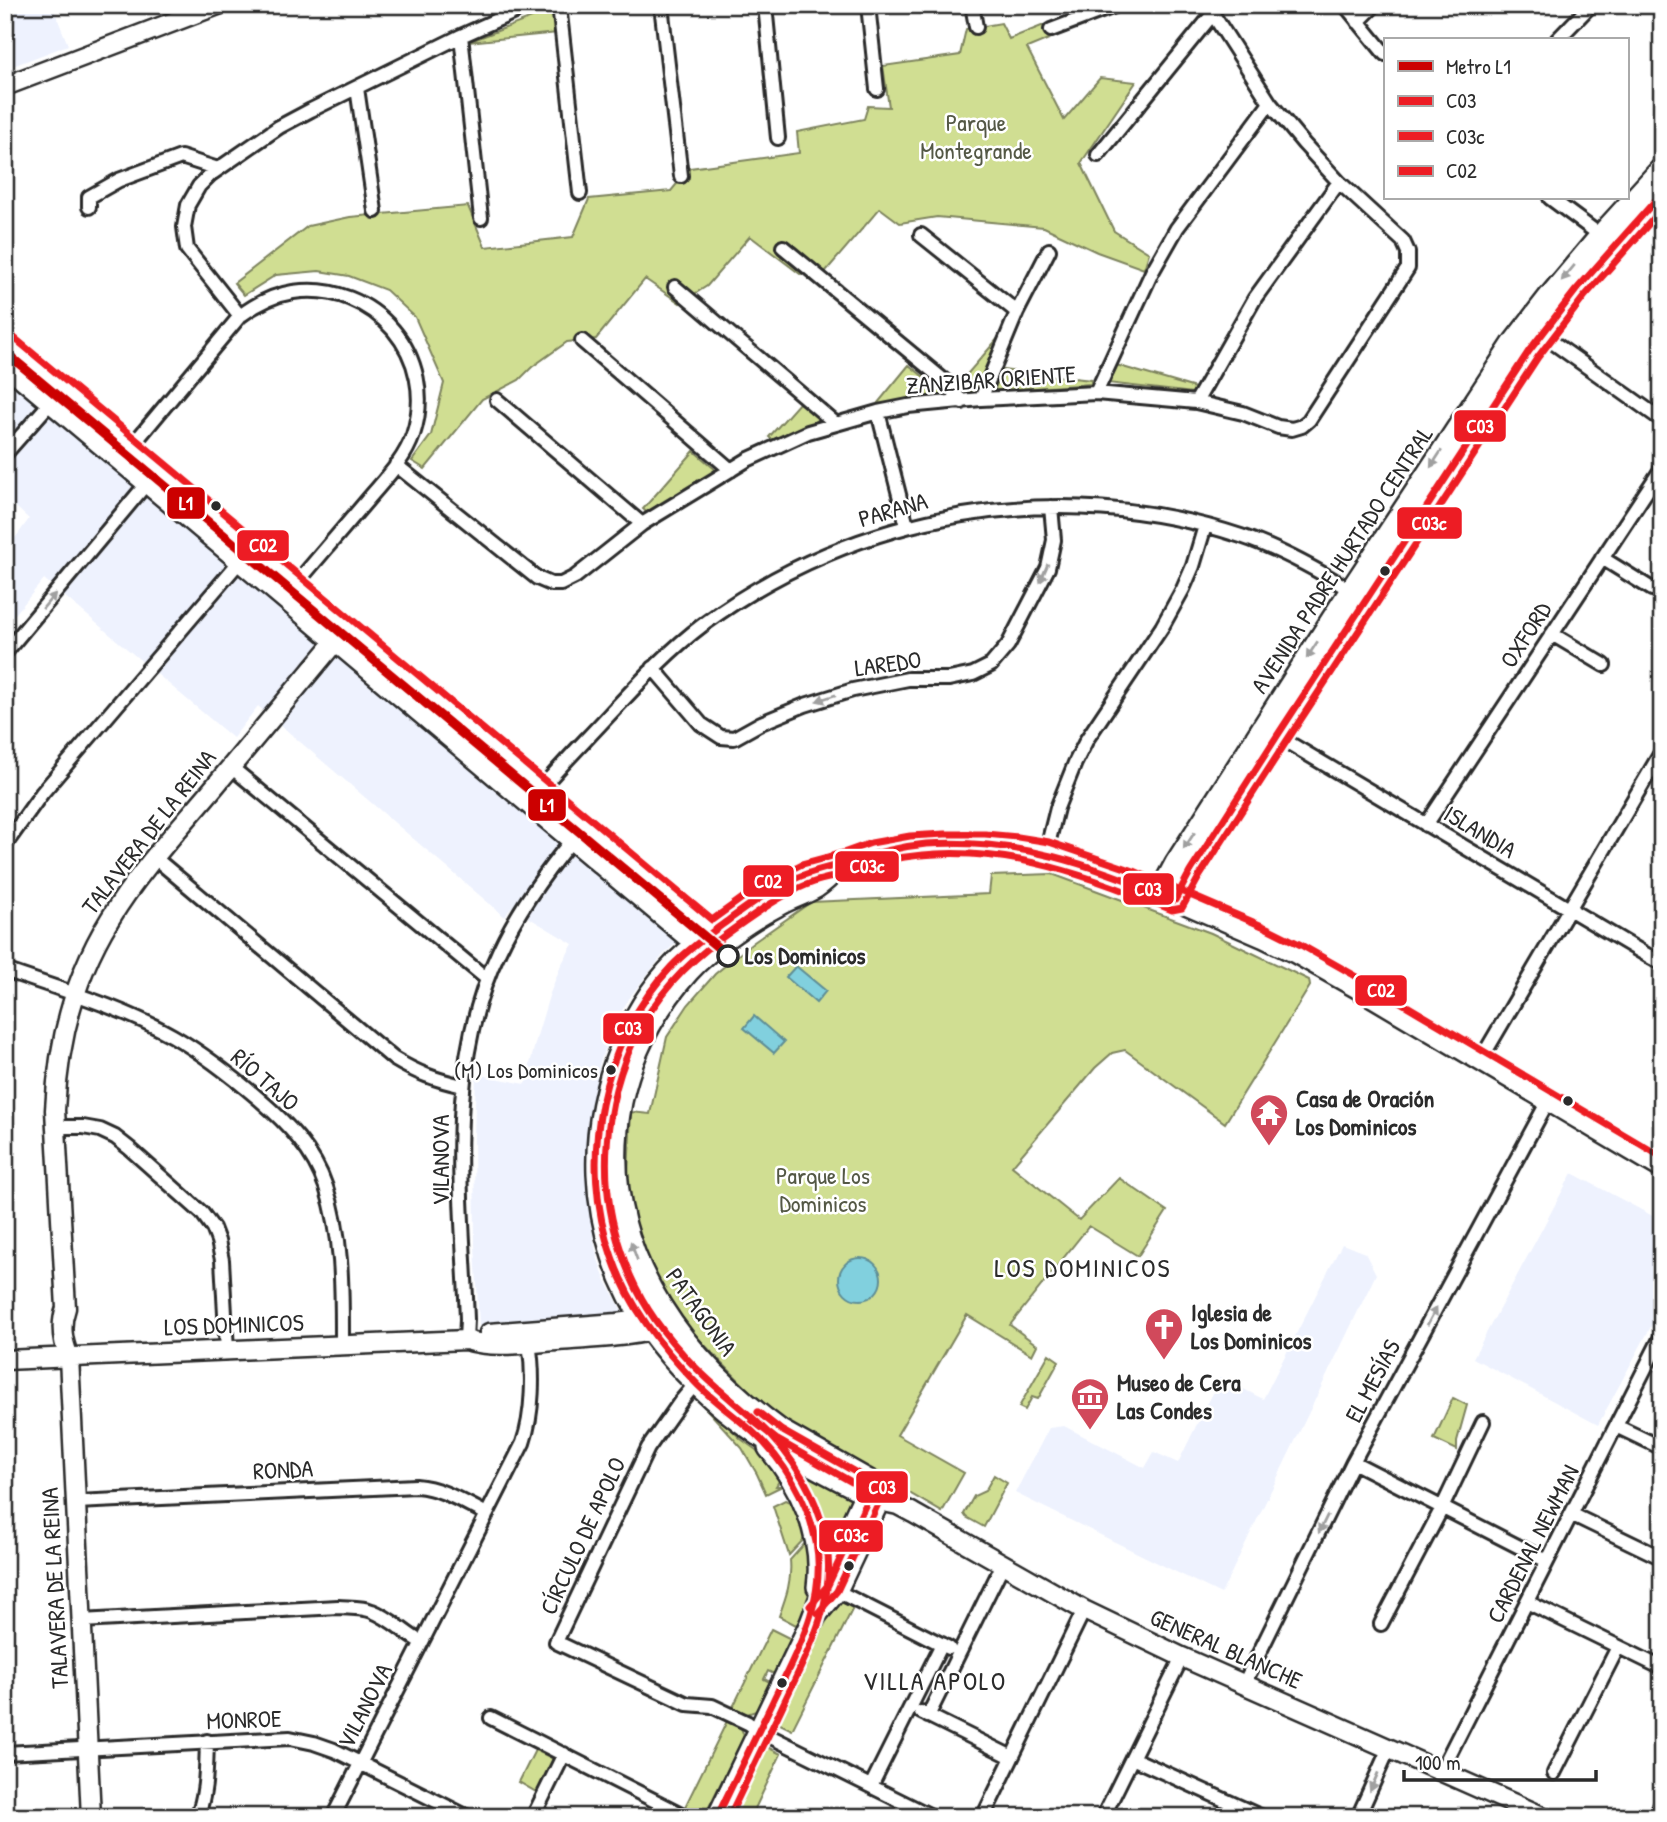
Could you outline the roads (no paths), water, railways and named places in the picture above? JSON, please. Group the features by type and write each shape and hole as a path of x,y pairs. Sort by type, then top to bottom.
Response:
{"main road":[{"name":"AVENIDA PADRE HURTADO CENTRAL","path":"1167,896 1175,863 1514,341 1600,235 1662,167"},
{"name":"AVENIDA PADRE HURTADO CENTRAL","path":"1167,896 1190,872 1541,334 1600,261 1662,193"},
{"path":"5,344 295,585 341,634"},
{"path":"5,364 240,561 341,634 709,944"},
{"path":"532,794 572,840 709,944"},
{"path":"709,944 817,887 846,863 874,853 912,846 984,844 1046,852 1167,896"},
{"name":"PATAGONIA","path":"709,944 646,1034 629,1075 618,1128 617,1172 619,1194 632,1247 645,1278 670,1318 710,1368 781,1430 880,1494"},
{"name":"PATAGONIA","path":"709,944 674,964 657,985 630,1027 611,1069 598,1128 597,1178 603,1226 624,1288 646,1326 696,1383 755,1434 880,1494"},
{"path":"755,1434 783,1466 794,1485 815,1538 818,1576 810,1623"},
{"path":"810,1623 836,1591 880,1494"},
{"path":"717,1816 810,1623 833,1562 880,1494"}],"street":[{"path":"5,86 218,5"},
{"path":"240,316 187,249 185,216 193,195 204,179 279,127 461,36 530,5"},
{"path":"559,5 580,193"},
{"path":"661,5 681,176"},
{"path":"765,5 778,138"},
{"path":"868,5 877,89"},
{"path":"972,5 976,27"},
{"path":"1051,30 1117,5"},
{"path":"1345,5 1384,53"},
{"path":"1358,22 1375,5"},
{"path":"1559,38 1591,5"},
{"path":"1098,155 1210,10"},
{"name":"ZANZIBAR ORIENTE","path":"396,465 537,578 551,584 561,584 575,577 642,524 731,470 782,443 835,423 878,412 908,406 981,399 1096,393 1196,402 1243,413 1278,427 1292,429 1303,426 1408,268 1408,252 1403,241 1339,182 1270,103 1210,10"},
{"path":"461,36 481,218"},
{"path":"357,88 375,211"},
{"path":"1096,393 1152,272 1177,228 1270,103"},
{"path":"89,207 89,197 119,180 181,157 218,169"},
{"path":"1196,402 1255,298 1339,182"},
{"path":"1553,200 1600,235"},
{"path":"920,235 1017,312"},
{"path":"783,247 946,382 962,401"},
{"path":"981,399 1017,312 1049,250"},
{"path":"676,287 835,423"},
{"path":"109,451 130,448 240,316 261,302 306,290 321,291 336,293 358,302 377,314 388,323 411,358 419,404 414,429 405,452 396,465 295,585"},
{"path":"1541,334 1662,420"},
{"path":"582,341 731,470"},
{"path":"5,454 51,402 61,398 71,399"},
{"path":"497,400 642,524"},
{"path":"878,412 906,526"},
{"name":"OXFORD","path":"1426,825 1662,468"},
{"path":"5,653 147,483"},
{"name":"LAREDO","path":"653,668 701,724 721,737 734,738 783,714 853,690 908,679 949,678 973,674 990,665 1008,645 1048,568 1054,540 1051,507"},
{"name":"PARANA","path":"532,794 653,668 711,619 785,573 844,546 906,526 992,510 1082,507 1134,512 1205,526 1243,537 1305,564 1350,590"},
{"path":"1046,852 1057,808 1075,763 1087,739 1162,627 1183,589 1205,526"},
{"path":"1602,558 1652,589"},
{"path":"5,845 42,793 240,561"},
{"name":"TALAVERA DE LA REINA","path":"91,1817 69,1357 64,1345 62,1321 66,1308 56,1081 62,1038 74,994 97,940 128,891 341,634"},
{"path":"1552,634 1604,665"},
{"name":"ISLANDIA","path":"1277,736 1662,964"},
{"path":"1480,1061 1662,751"},
{"path":"231,767 487,979"},
{"name":"VILANOVA","path":"466,1340 460,1157 463,1086 471,1032 498,953 524,904 572,840"},
{"path":"155,858 394,1059 439,1081 463,1086"},
{"path":"1167,896 1296,954 1662,1169"},
{"name":"RÍO TAJO","path":"5,970 145,1022 195,1050 257,1097 300,1140 323,1180 335,1224 341,1287 342,1345"},
{"name":"EL MESÍAS","path":"1244,1684 1353,1462 1548,1101"},
{"path":"56,1127 100,1130 115,1137 202,1213 213,1228 222,1260 227,1350"},
{"name":"LOS DOMINICOS","path":"5,1360 466,1340 487,1344 529,1343 646,1326 670,1318"},
{"name":"LOS DOMINICOS","path":"466,1340 485,1334 646,1326"},
{"name":"CARDENAL NEWMAN","path":"1441,1771 1662,1336"},
{"name":"VILANOVA","path":"333,1817 523,1443 528,1428 531,1391 529,1343"},
{"name":"CÍRCULO DE APOLO","path":"696,1383 648,1448 556,1642 687,1704 712,1706 933,1817"},
{"path":"1381,1624 1442,1508 1483,1422"},
{"path":"1616,1426 1662,1448"},
{"path":"1353,1462 1547,1561"},
{"name":"RONDA","path":"76,1502 416,1486 430,1487 446,1493 487,1514"},
{"name":"GENERAL BLANCHE","path":"880,1494 1084,1610 1182,1657 1537,1815"},
{"path":"1571,1514 1662,1558"},
{"path":"928,1716 1003,1564"},
{"path":"836,1591 959,1653"},
{"path":"1527,1602 1662,1668"},
{"path":"81,1620 357,1608 371,1610 387,1618 421,1642"},
{"path":"983,1817 1084,1610"},
{"path":"871,1786 942,1644"},
{"path":"1554,1773 1618,1647"},
{"path":"1102,1817 1182,1657"},
{"path":"911,1707 1012,1757"},
{"path":"491,1718 687,1817"},
{"name":"MONROE","path":"5,1753 290,1738 314,1743 360,1762 468,1817"},
{"path":"197,1817 205,1784 207,1741"},
{"path":"1358,1817 1389,1748"},
{"path":"533,1817 564,1755"},
{"path":"1132,1758 1262,1817"},
{"path":"1655,1817 1662,1803"}],"water":[{"path":"796,966 826,991 816,1003 786,977"},
{"path":"754,1016 784,1042 774,1053 744,1028"},
{"path":"860,1258 875,1264 881,1279 875,1294 860,1300 845,1294 839,1279 845,1264"}],"metro line":[{"name":"L1","path":"5,352 728,956"}],"place":[{"name":"Los Dominicos","path":"728,956"},
{"name":"(M) Los Dominicos","path":"611,1070"},
{"name":"Casa de Oración Los Dominicos","path":"1269,1147"},
{"name":"Iglesia de Los Dominicos","path":"1164,1361"},
{"name":"Museo de Cera Las Condes","path":"1090,1431"}],"district":[{"name":"LOS DOMINICOS","path":"1083,1268"},
{"name":"VILLA APOLO","path":"935,1681"}],"park label":[{"name":"Parque Montegrande","path":"976,137"},
{"name":"Parque Los Dominicos","path":"823,1190"}]}
